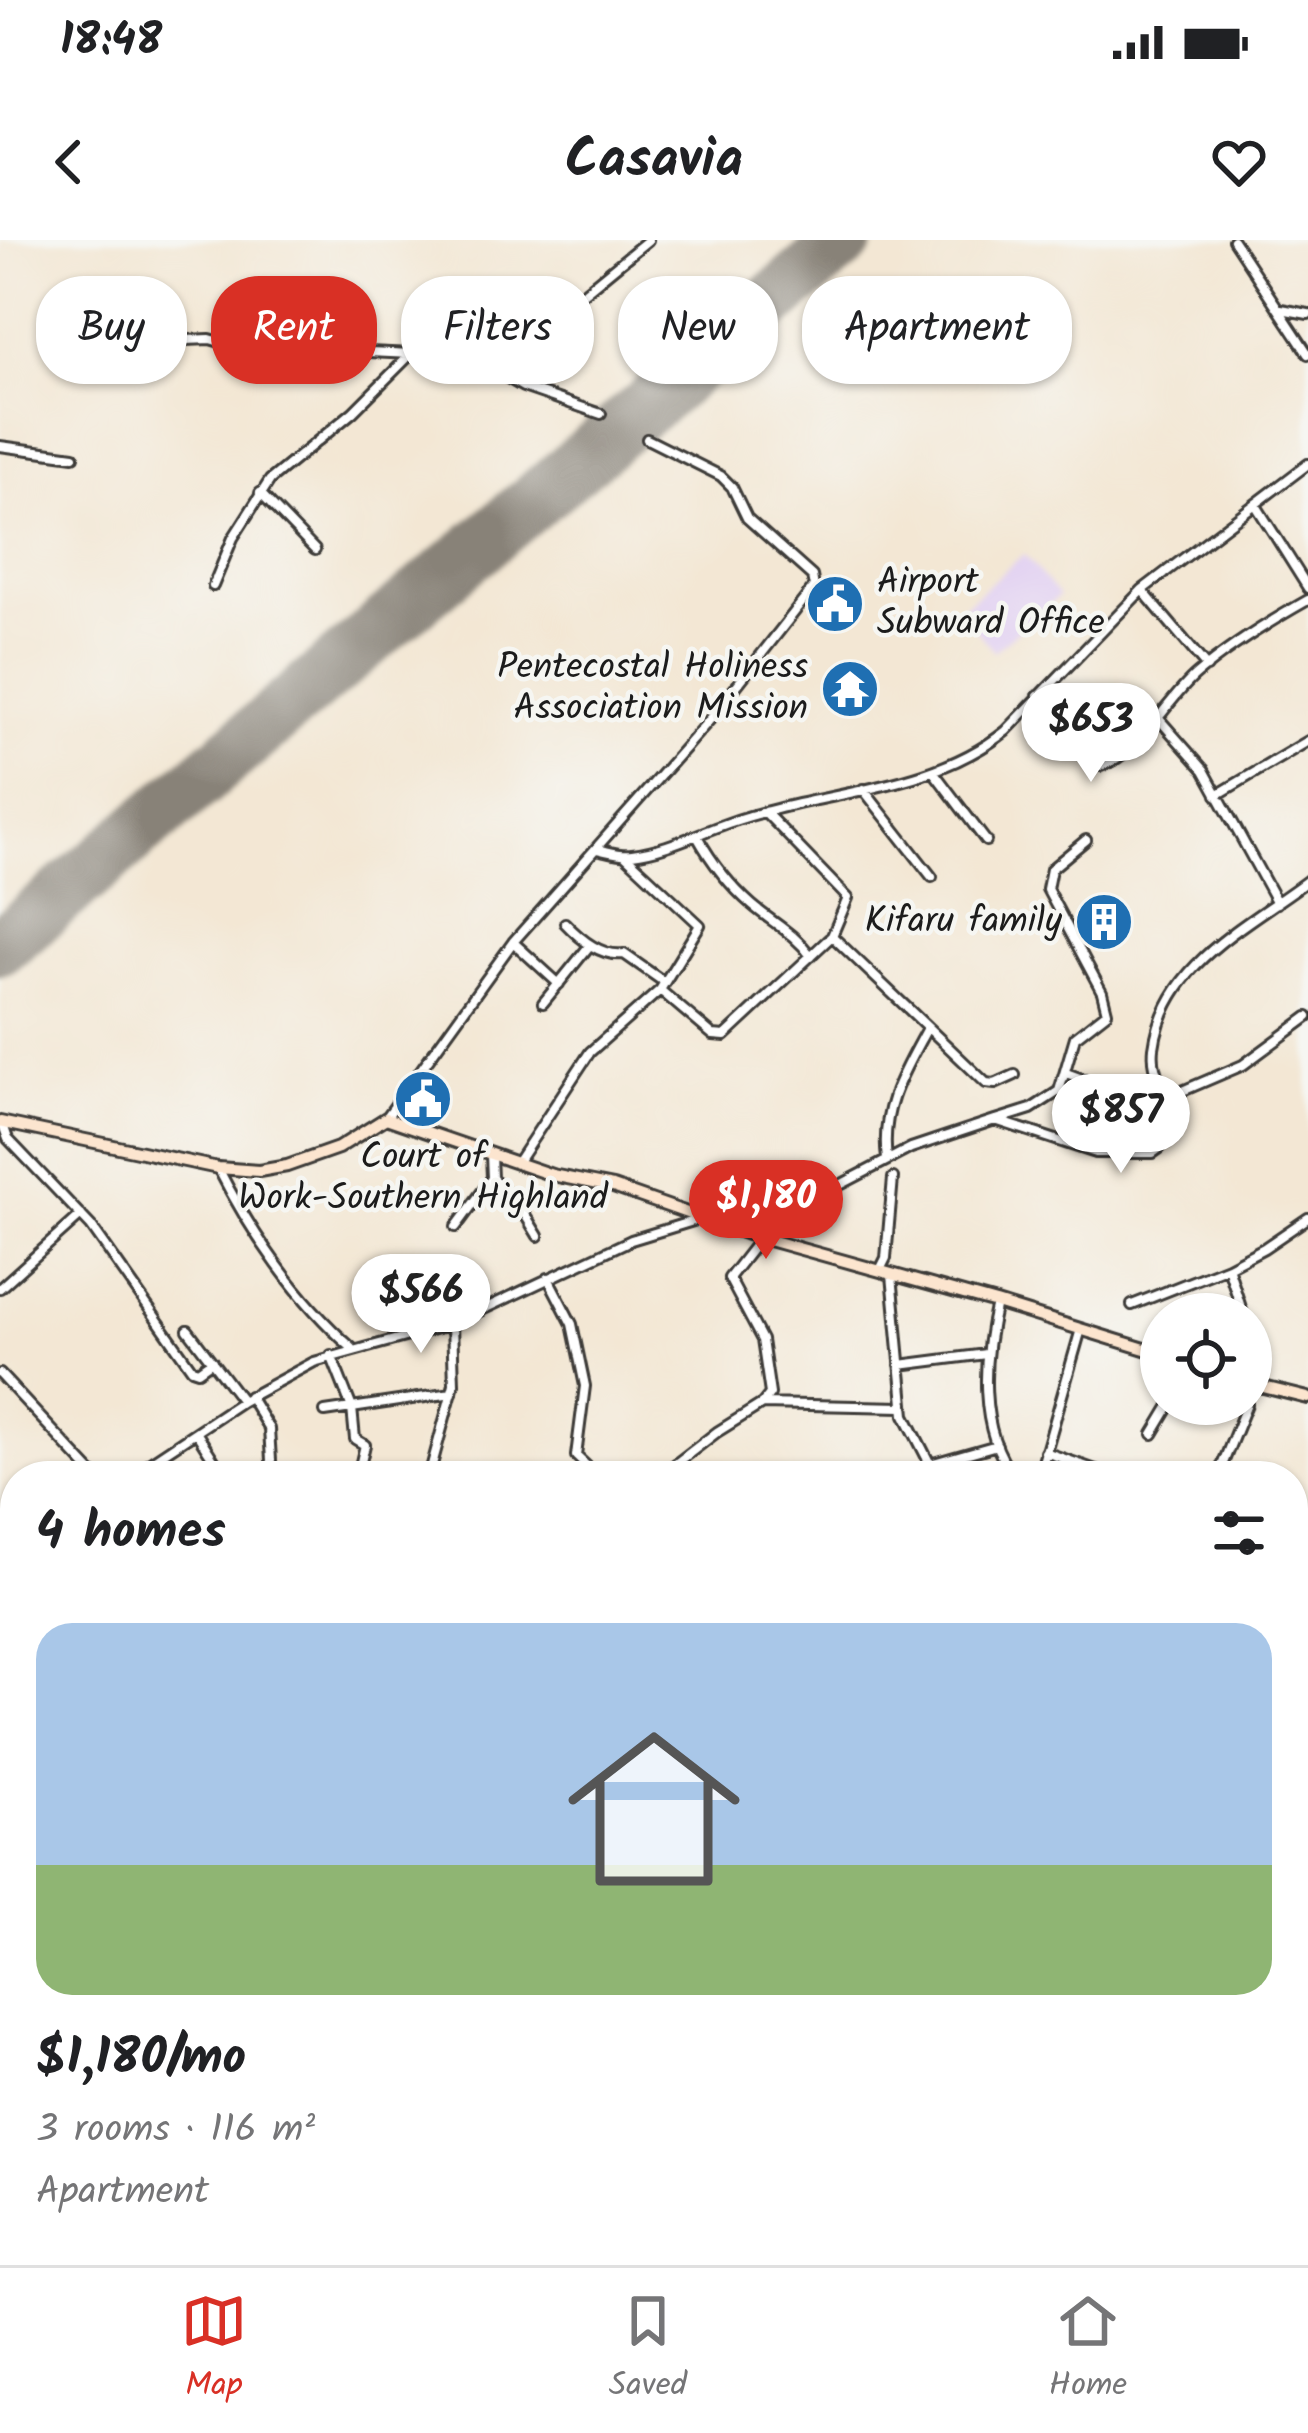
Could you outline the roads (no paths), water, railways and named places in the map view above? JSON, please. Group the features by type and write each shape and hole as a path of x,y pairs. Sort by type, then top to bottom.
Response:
{"street":[{"path":"594,284 648,240"},
{"path":"1233,240 1308,354"},
{"path":"1279,309 1308,314"},
{"path":"187,340 210,339 261,354 293,342 401,353"},
{"path":"213,586 233,538 260,493 401,365"},
{"path":"518,384 601,413"},
{"path":"1,1122 218,1168 260,1171 338,1148 386,1118 513,942 713,716 815,582 747,518 722,476 647,440"},
{"path":"0,446 74,456"},
{"path":"596,849 625,855 765,812 933,770 983,749 1142,590 1308,464"},
{"path":"260,493 315,550"},
{"path":"1257,507 1308,589"},
{"path":"1142,590 1207,667"},
{"path":"1038,696 1077,746 1101,766 1112,762 1160,718 1207,667 1308,599"},
{"path":"1160,718 1204,770 1277,903"},
{"path":"1217,795 1308,741"},
{"path":"933,770 986,841"},
{"path":"863,789 932,877"},
{"path":"565,923 610,956 624,954 713,1035 725,1036 832,936 848,898 765,812"},
{"path":"697,836 706,854 751,904 789,930 812,956"},
{"path":"747,1234 886,1159 1059,1091 1075,1037 1107,1012 1102,992 1047,889 1051,869 1086,840"},
{"path":"516,1163 590,1052 662,986 700,925 625,855"},
{"path":"995,1120 1096,1153 1154,1154 1160,1148 1165,1094 1154,1072 1154,1047 1169,999 1184,975 1308,880"},
{"path":"832,936 986,1083 1015,1075"},
{"path":"513,942 559,984"},
{"path":"543,1003 590,945"},
{"path":"1066,1073 1099,1085 1165,1094 1243,1065 1308,1016"},
{"path":"886,1159 886,1122 892,1100 906,1063 928,1028"},
{"path":"386,1118 516,1163 613,1187 747,1234 1140,1347"},
{"path":"1,1122 8,1138 81,1215 192,1369 198,1371 212,1361"},
{"path":"491,1155 492,1178 538,1236"},
{"path":"218,1168 251,1227 297,1288 353,1348"},
{"path":"456,1227 492,1178"},
{"path":"893,1178 886,1272 903,1407 926,1461"},
{"path":"0,1288 81,1215"},
{"path":"152,1461 246,1398 331,1355 452,1324 631,1240 705,1218"},
{"path":"1132,1305 1228,1267 1308,1218"},
{"path":"680,1461 762,1404 770,1390 762,1340 729,1277 761,1237"},
{"path":"1228,1267 1237,1293"},
{"path":"548,1278 572,1324 585,1386 586,1404 576,1439 576,1456 581,1461"},
{"path":"996,1303 986,1354 1003,1461"},
{"path":"433,1461 452,1393 456,1359 452,1324"},
{"path":"1043,1461 1081,1329"},
{"path":"188,1330 246,1398 271,1438 272,1461"},
{"path":"900,1365 986,1354"},
{"path":"331,1355 352,1408 355,1439 365,1445 361,1461"},
{"path":"0,1374 81,1461"},
{"path":"1272,1389 1308,1398"},
{"path":"325,1412 452,1393"},
{"path":"762,1404 903,1407"},
{"path":"1153,1434 1159,1425"},
{"path":"1225,1461 1239,1425"},
{"path":"196,1432 214,1461"},
{"path":"942,1461 997,1445"},
{"path":"1046,1452 1071,1461"}],"place":[{"name":"Airport Subward Office","path":"835,604"},
{"name":"Pentecostal Holiness Association Mission","path":"850,689"},
{"name":"Kifaru family","path":"1104,922"},
{"name":"Court of Work-Southern Highland","path":"423,1099"}]}
